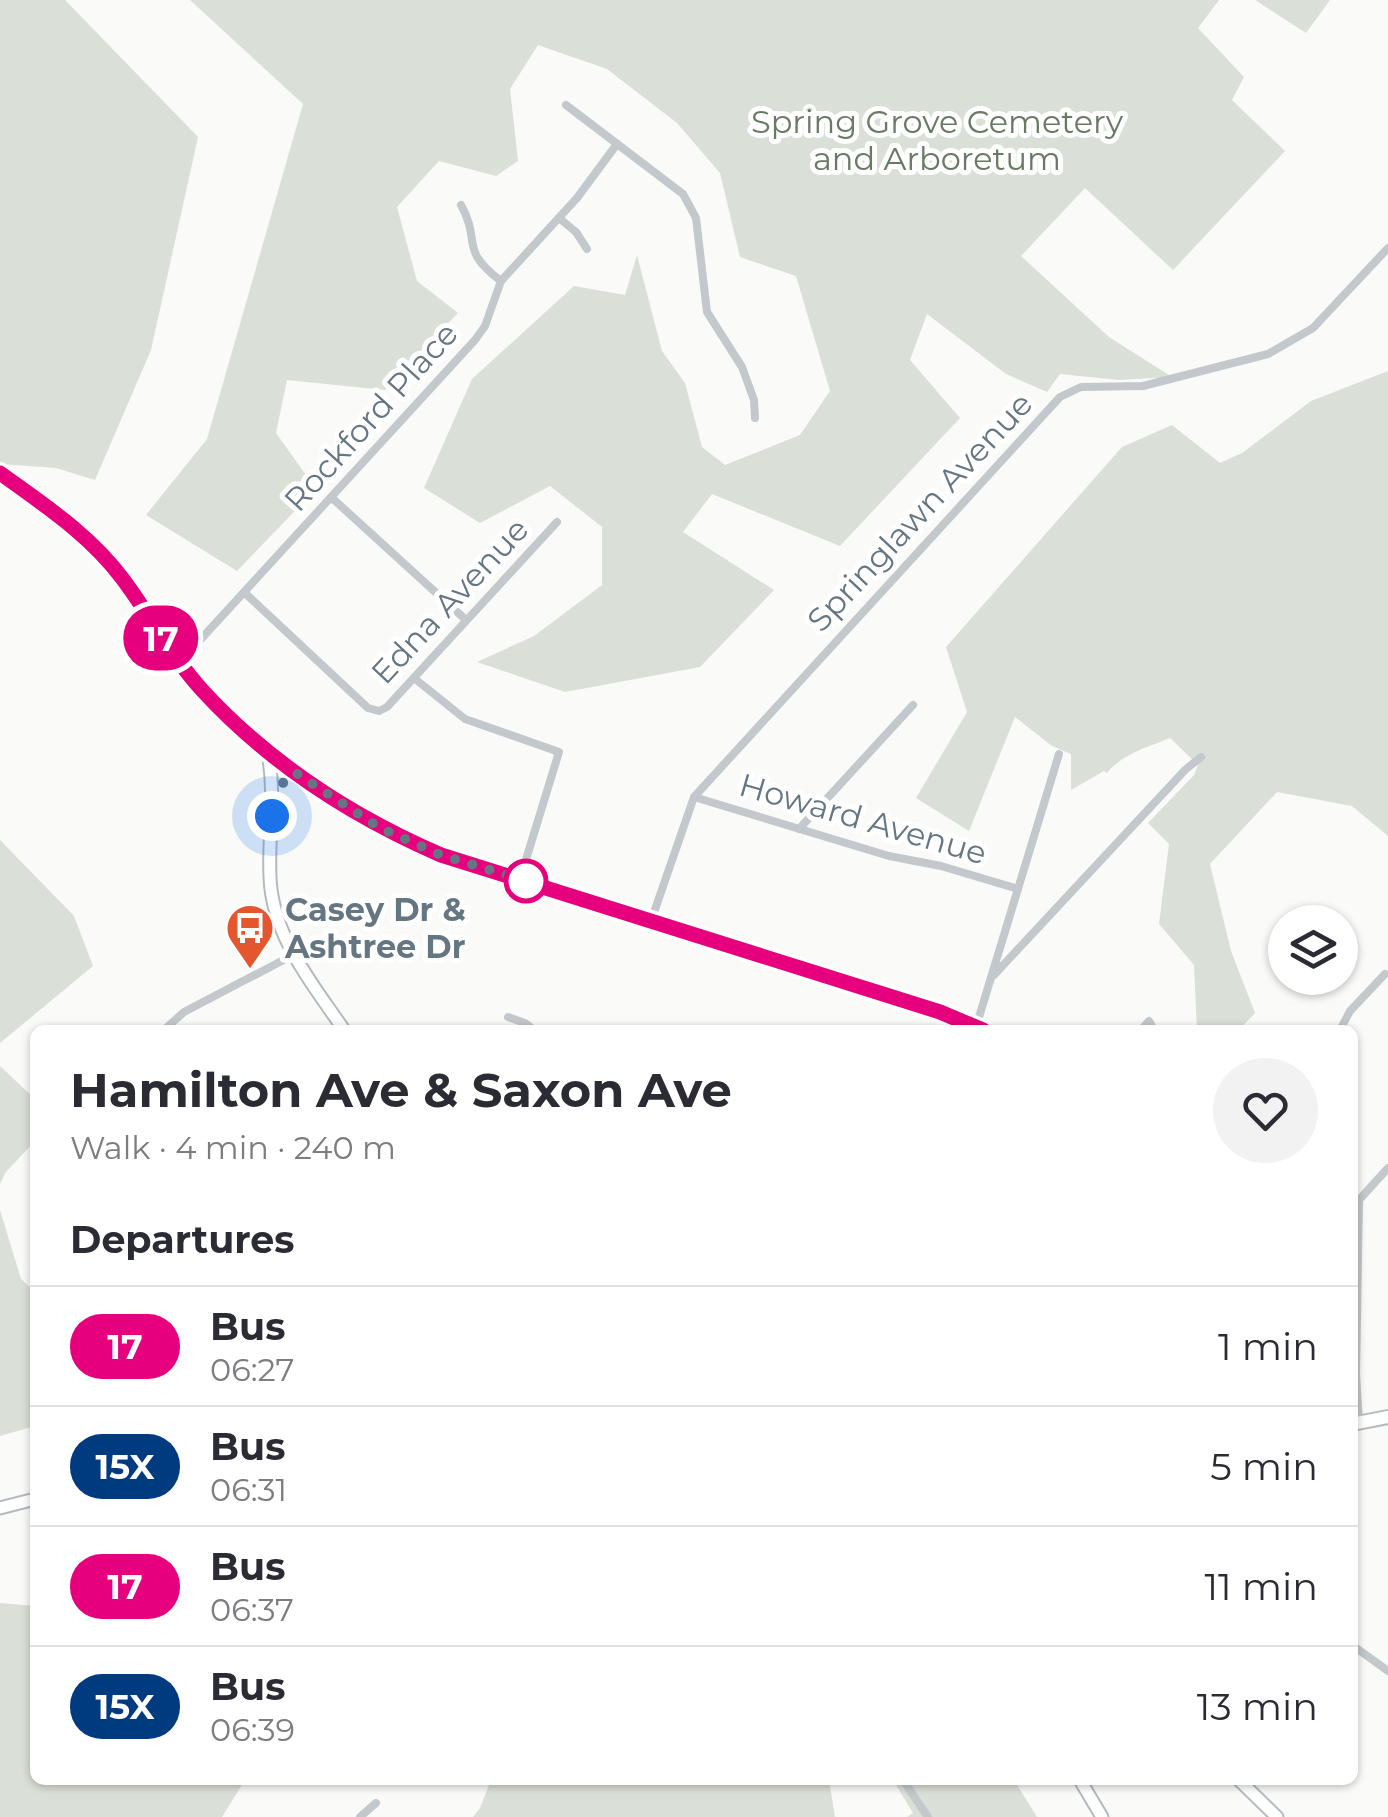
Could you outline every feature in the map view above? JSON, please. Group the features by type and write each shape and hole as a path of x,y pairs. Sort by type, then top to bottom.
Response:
{"main road":[{"path":"0,474 70,523 104,556 179,663 268,753 380,828 441,855 940,1012 969,1025"},
{"path":"1358,1424 1388,1418"}],"street":[{"path":"566,105 672,184 690,205 696,218 702,296 707,312 742,368 754,400 754,418"},
{"name":"Rockford Place","path":"179,663 475,340 486,326 501,281 559,218 617,144"},
{"path":"461,206 469,220 474,256 501,281"},
{"path":"559,218 587,248"},
{"name":"Springlawn Avenue","path":"651,922 694,796 1060,397 1081,387 1144,386 1268,354 1313,328 1388,248"},
{"path":"332,498 466,620"},
{"name":"Edna Avenue","path":"245,593 368,708 380,711 557,522"},
{"path":"414,678 465,719 559,752 520,879"},
{"path":"799,829 913,706"},
{"path":"268,753 274,794 270,882 281,928 293,955 341,1025"},
{"path":"979,1025 1059,754"},
{"path":"994,975 1184,770 1201,757"},
{"path":"274,794 296,773"},
{"name":"Howard Avenue","path":"694,796 1018,889"},
{"path":"170,1025 184,1012 293,955"},
{"path":"1342,1025 1350,1010 1386,974"},
{"path":"508,1017 528,1025"},
{"path":"1358,1196 1388,1168"},
{"path":"0,1508 30,1500"},
{"path":"1358,1649 1388,1671"},
{"path":"906,1785 928,1817"},
{"path":"1083,1785 1102,1817"},
{"path":"1245,1785 1276,1817"},
{"path":"360,1817 376,1804"}],"green space":[{"path":"0,0 65,0 198,137 151,350 95,480 56,468 0,464"},
{"name":"Spring Grove Cemetery and Arboretum","path":"190,0 1219,0 1198,28 1244,77 1232,100 1285,151 1173,270 1085,188 1021,256 1109,337 1172,377 1119,380 1060,374 1047,392 1006,374 927,314 910,360 960,418 840,546 712,494 683,532 774,590 700,667 565,692 477,662 534,636 602,585 602,527 550,486 480,523 424,488 472,379 574,286 625,295 637,255 662,351 685,383 702,447 725,465 800,435 830,391 796,276 740,257 720,173 677,123 607,69 538,45 510,89 518,161 496,176 439,161 397,207 417,281 458,313 385,390 287,380 276,433 316,489 237,571 146,515 207,439 303,104"},
{"path":"1255,0 1330,0 1306,33"},
{"path":"1388,371 1388,836 1352,806 1277,792 1210,864 1231,951 1255,1013 1244,1025 1197,1025 1194,965 1159,924 1169,844 1148,823 1194,775 1198,765 1170,738 1128,756 1107,773 1104,771 1071,790 1071,754 1052,746 1015,717 969,831 916,798 967,712 946,647 1122,447 1172,425 1220,463 1242,453 1311,401"},
{"path":"0,840 74,916 93,966 0,1043"},
{"path":"0,1066 30,1094 30,1146 0,1184"},
{"path":"0,1210 21,1279 30,1287 30,1427 0,1436"},
{"path":"0,1603 30,1606 30,1785 242,1785 222,1817 0,1817"},
{"path":"489,1785 830,1785 835,1817 473,1817"},
{"path":"896,1785 1017,1785 1037,1817 907,1817 913,1813"}],"bus line":[{"name":"17","path":"0,473 70,523 104,556 179,663 248,735 320,791 380,828 441,855 974,1025"}],"place":[{"name":"Casey Dr & Ashtree Dr","path":"250,970"}],"route":[{"path":"272,816 274,794 296,773 380,828 441,855 526,881"}]}
